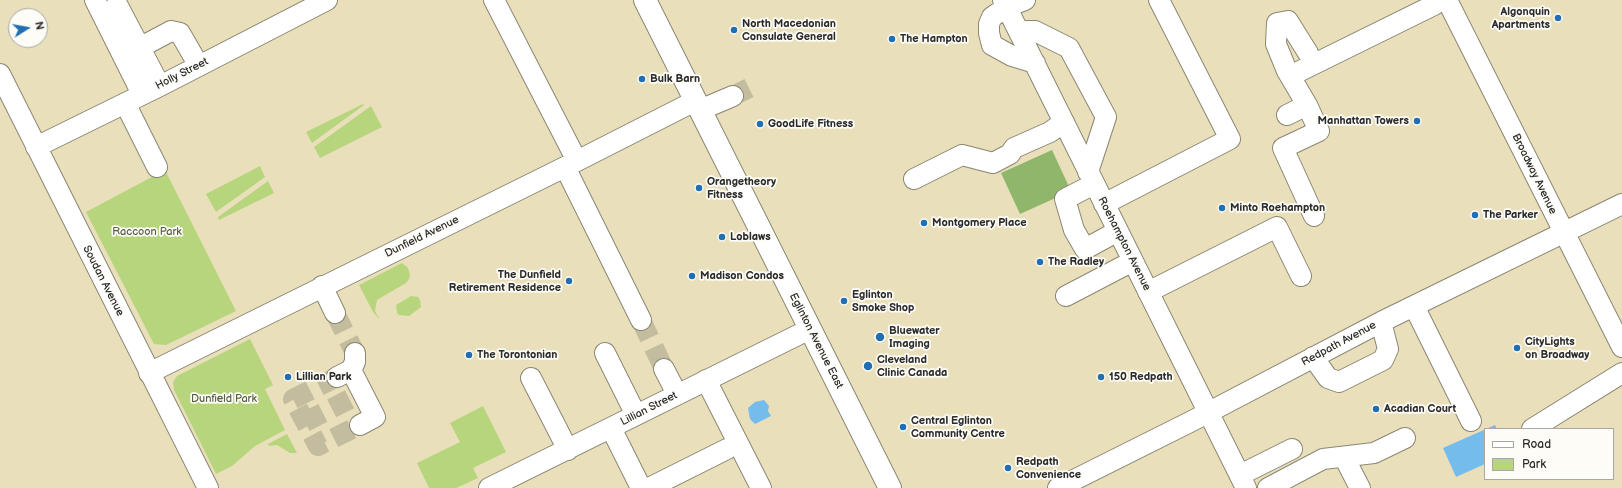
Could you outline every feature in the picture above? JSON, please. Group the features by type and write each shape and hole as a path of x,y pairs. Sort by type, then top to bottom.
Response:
{"main road":[{"name":"Eglinton Avenue East","path":"645,0 890,488"}],"street":[{"path":"95,0 157,167"},
{"name":"Holly Street","path":"36,147 160,86 327,0"},
{"path":"494,0 571,164 640,320"},
{"path":"1111,201 1230,139 1159,0"},
{"path":"1012,2 992,17 989,24 992,45 1012,56 1035,64"},
{"name":"Roehampton Avenue","path":"1012,2 1019,31 1091,178 1111,201 1118,231 1243,481"},
{"path":"1290,76 1308,53 1433,2"},
{"path":"1290,76 1433,2"},
{"name":"Broadway Avenue","path":"1433,2 1564,234 1622,347"},
{"path":"117,4 160,86"},
{"path":"1308,53 1288,21 1276,19 1276,44 1290,76 1307,105 1319,131 1283,148 1314,216"},
{"path":"139,48 171,31 180,33 199,66"},
{"path":"1019,31 1034,31 1069,48 1106,117 1091,178 1065,199 1074,230 1085,249 1118,231"},
{"name":"Soudan Avenue","path":"0,74 208,488"},
{"name":"Dunfield Avenue","path":"149,373 571,164 697,106 733,96"},
{"path":"1288,114 1307,105"},
{"path":"914,179 962,155 993,163 1010,154 1014,148 1050,132 1064,122"},
{"path":"1111,201 1120,182 1144,170"},
{"name":"Redpath Avenue","path":"1058,488 1209,412 1382,322 1564,234 1622,204"},
{"path":"1148,292 1276,227 1301,276"},
{"path":"1066,296 1133,261"},
{"path":"322,286 335,313"},
{"path":"1414,306 1471,420"},
{"path":"1314,357 1328,378 1339,382 1383,360 1388,349 1382,322"},
{"name":"Lillian Street","path":"489,488 520,481 568,450 677,394 810,329"},
{"path":"605,353 636,415"},
{"path":"347,367 357,395 375,417 360,425"},
{"path":"664,369 677,394"},
{"path":"1534,428 1622,373"},
{"path":"531,378 568,450"},
{"path":"706,380 761,488"},
{"path":"611,428 642,488"},
{"path":"1268,488 1323,458 1344,457 1374,452 1405,438"},
{"path":"649,488 727,449"},
{"path":"1243,481 1292,449"},
{"path":"1344,457 1360,488"}],"green space":[{"path":"363,104 364,105 312,143 306,132"},
{"path":"371,106 382,127 320,158 314,147"},
{"path":"1052,150 1071,191 1020,214 1001,173"},
{"path":"260,166 265,177 216,212 206,194"},
{"name":"Raccoon Park","path":"165,170 236,311 166,345 154,344 86,212"},
{"path":"268,181 274,193 219,220 218,217"},
{"path":"402,263 408,268 410,275 409,279 406,283 377,300 375,311 380,320 373,312 359,285"},
{"path":"411,296 418,297 421,307 409,316 399,315 397,313 396,305"},
{"name":"Dunfield Park","path":"250,339 273,385 265,389 285,430 255,446 232,466 216,474 174,390 173,382 177,376"},
{"path":"483,406 506,452 473,468 478,478 456,488 429,488 417,463 460,442 450,423"},
{"path":"287,434 297,453 290,453 277,445 269,446 268,444"}],"water":[{"path":"764,400 769,406 768,411 771,416 755,424 750,419 748,408 755,402"},
{"path":"1495,425 1496,428 1488,428"},
{"path":"1484,429 1484,464 1456,477 1443,448"}],"tunnel":[{"path":"733,96 749,88"},
{"path":"335,313 355,353"},
{"path":"641,320 664,369"},
{"path":"337,377 293,399 318,446 360,425"},
{"path":"305,422 352,398"}],"place":[{"name":"Algonquin Apartments","path":"1558,18"},
{"name":"North Macedonian Consulate General","path":"734,30"},
{"name":"The Hampton","path":"892,39"},
{"name":"Bulk Barn","path":"642,79"},
{"name":"Manhattan Towers","path":"1417,121"},
{"name":"GoodLife Fitness","path":"760,124"},
{"name":"Orangetheory Fitness","path":"699,188"},
{"name":"Minto Roehampton","path":"1222,208"},
{"name":"The Parker","path":"1475,215"},
{"name":"Montgomery Place","path":"924,223"},
{"name":"Loblaws","path":"722,237"},
{"name":"The Radley","path":"1040,262"},
{"name":"Madison Condos","path":"692,276"},
{"name":"The Dunfield Retirement Residence","path":"569,281"},
{"name":"Eglinton Smoke Shop","path":"844,301"},
{"name":"Bluewater Imaging","path":"880,337"},
{"name":"CityLights on Broadway","path":"1517,348"},
{"name":"The Torontonian","path":"469,355"},
{"name":"Cleveland Clinic Canada","path":"868,366"},
{"name":"Lillian Park","path":"288,377"},
{"name":"150 Redpath","path":"1101,377"},
{"name":"Acadian Court","path":"1376,409"},
{"name":"Central Eglinton Community Centre","path":"903,427"},
{"name":"Redpath Convenience","path":"1008,468"}]}
